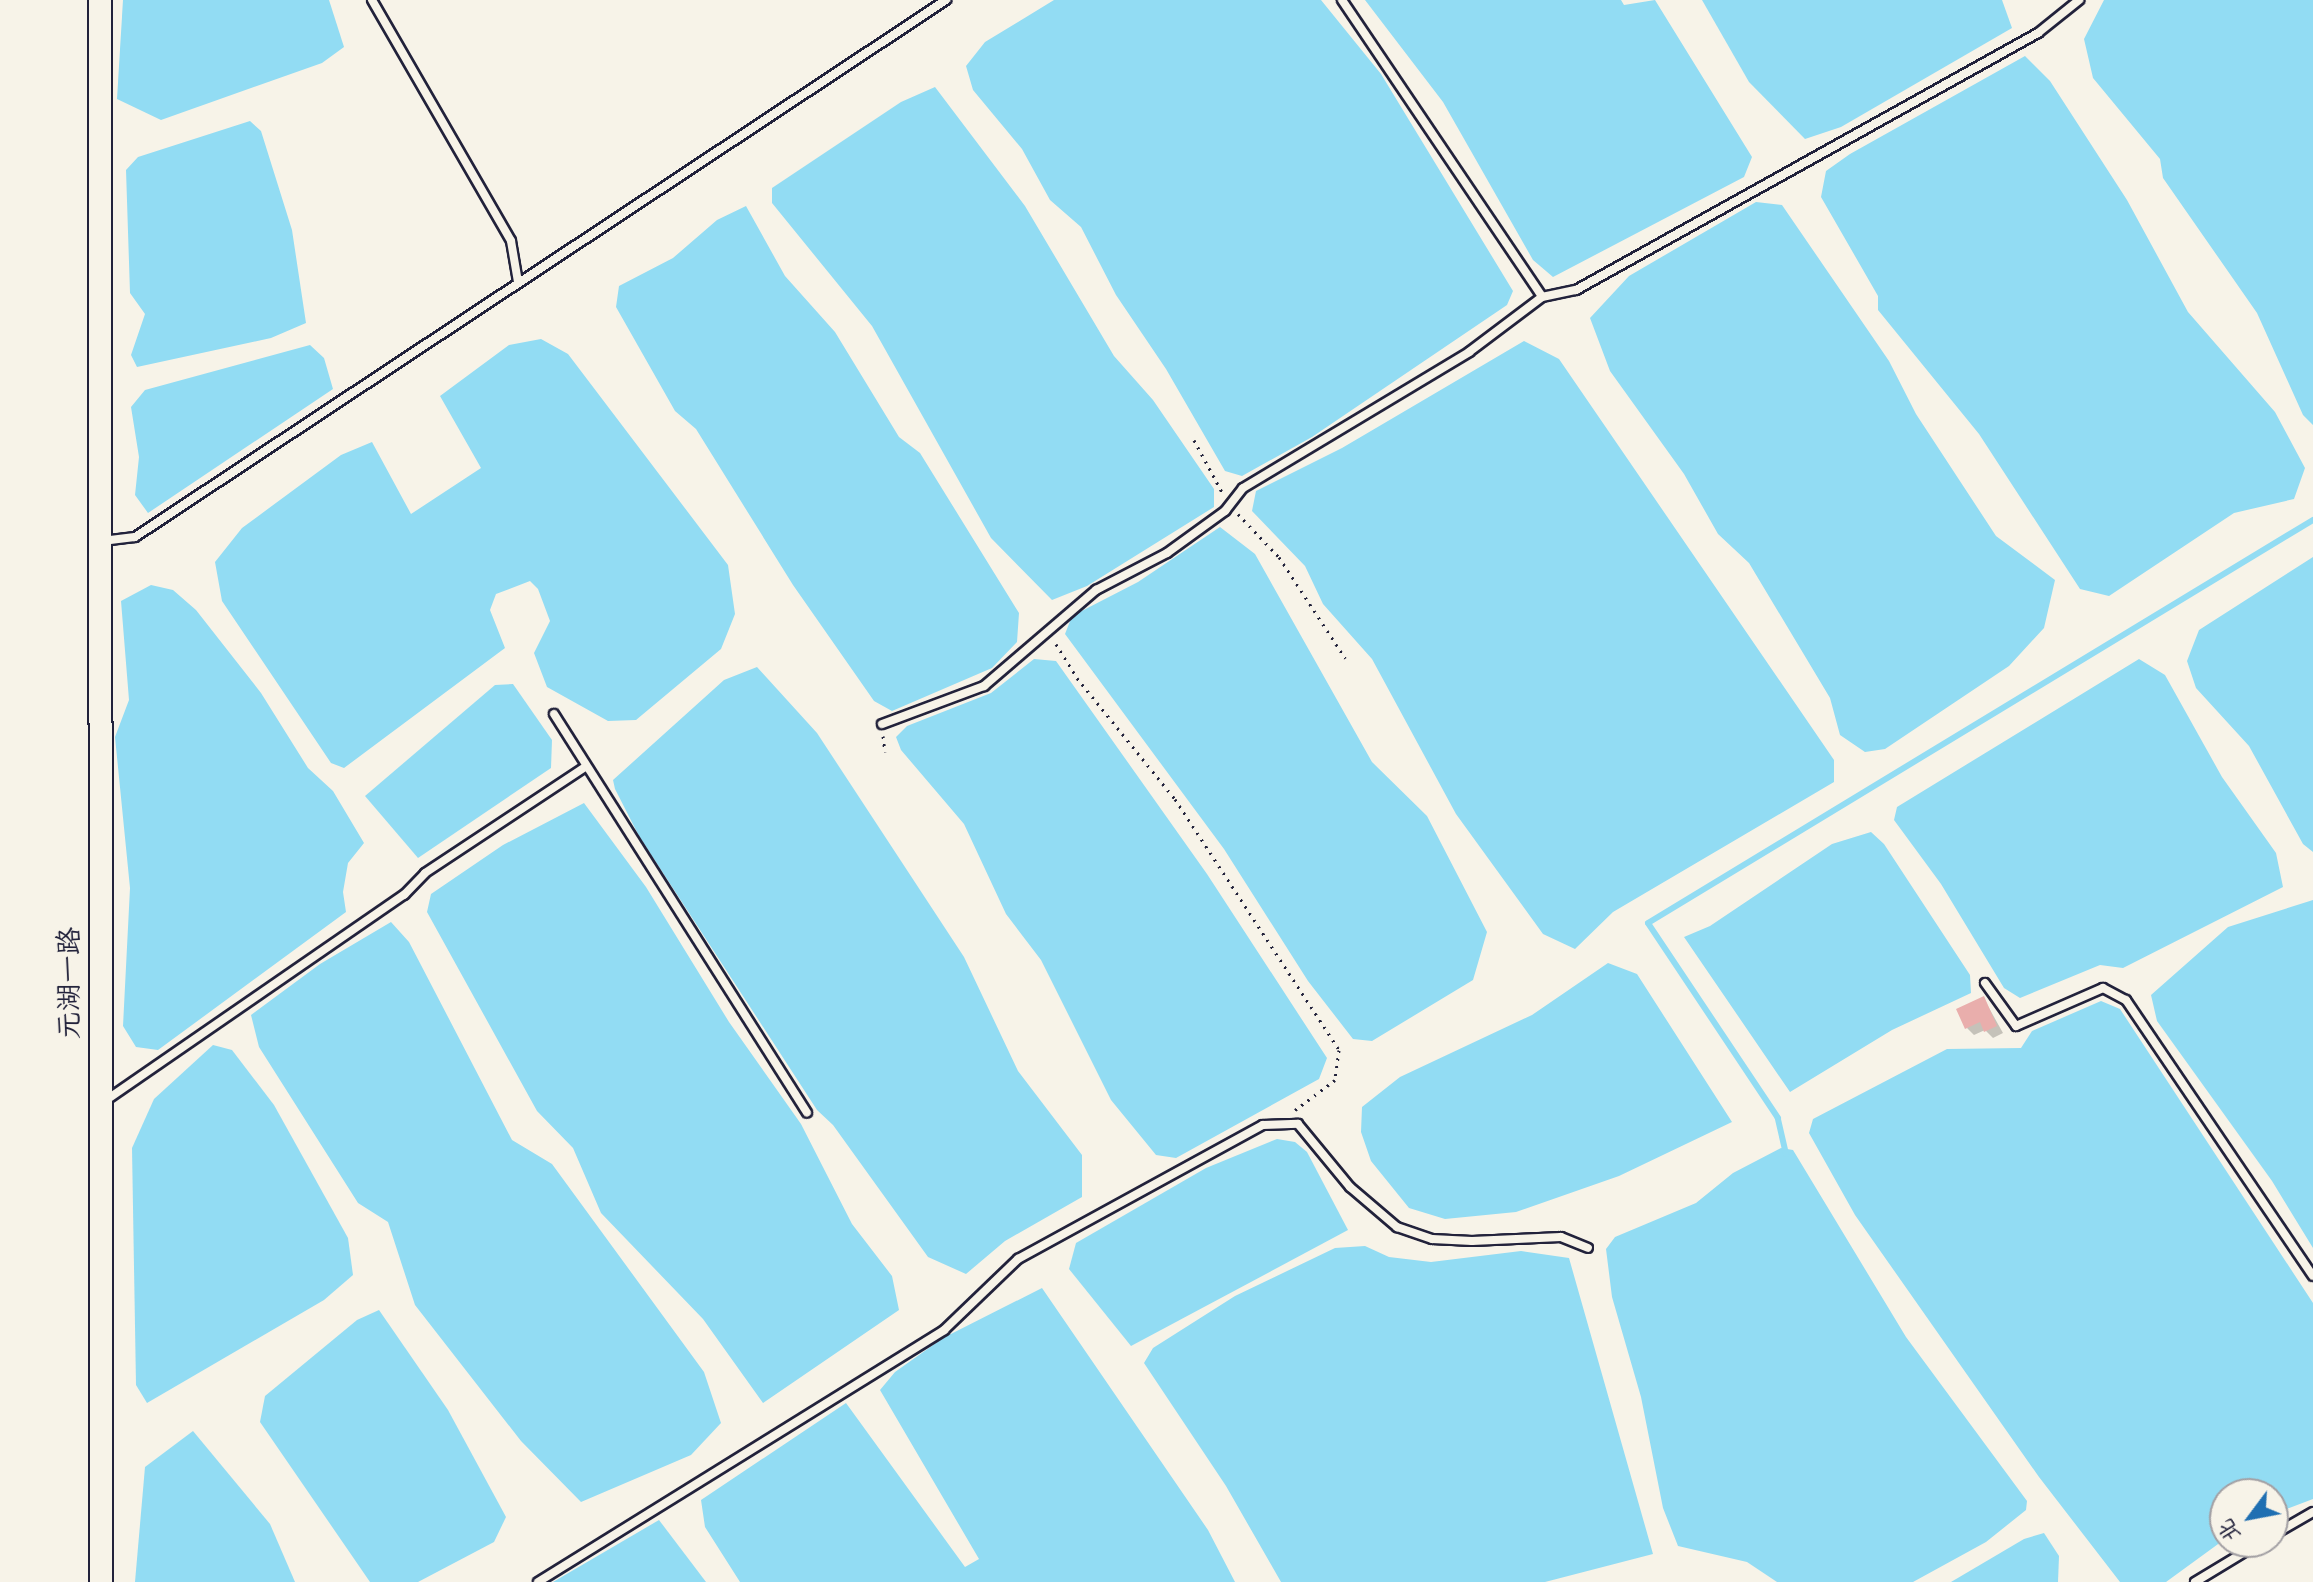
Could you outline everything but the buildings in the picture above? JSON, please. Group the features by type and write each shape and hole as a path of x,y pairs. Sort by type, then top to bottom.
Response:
{"main road":[{"name":"元湖一路","path":"100,0 101,1582"}],"lane":[{"path":"372,0 511,241 518,282"},
{"path":"101,541 135,537 946,0"},
{"path":"1342,0 1542,297"},
{"path":"882,724 984,686 1096,590 1167,553 1229,506 1243,488 1469,352 1542,297 1576,290 2038,33 2079,0"},
{"path":"554,714 807,1112"},
{"path":"102,1103 404,895 425,873 585,767"},
{"path":"1985,983 2016,1026 2103,988 2126,1000 2313,1276"},
{"path":"538,1582 944,1330 1018,1259 1263,1125 1298,1124 1350,1187 1397,1227 1432,1239 1472,1241 1561,1237 1588,1248"},
{"path":"2289,1526 2313,1512"},
{"path":"2195,1582 2235,1558"}],"path":[{"path":"1194,440 1229,506 1279,557 1345,658"},
{"path":"1048,630 1077,678 1175,799 1339,1050 1335,1080 1295,1109 1290,1122"}],"water":[{"path":"123,0 329,0 344,47 322,63 161,120 117,99"},
{"path":"1054,0 1321,0 1381,74 1513,291 1507,305 1312,437 1242,476 1225,471 1166,369 1116,295 1081,227 1050,200 1022,149 973,90 966,66 985,42"},
{"path":"1365,0 1621,0 1624,5 1655,0 1752,157 1744,177 1553,277 1533,260 1443,102"},
{"path":"1702,0 2002,0 2012,28 1841,127 1805,139 1749,82"},
{"path":"2104,0 2313,0 2313,425 2303,415 2257,313 2163,178 2160,159 2093,78 2084,39"},
{"path":"2025,56 2050,81 2127,200 2188,312 2275,412 2305,468 2294,499 2234,513 2109,596 2080,589 1979,434 1878,310 1878,296 1821,197 1826,171 1850,154"},
{"path":"935,87 1025,206 1114,356 1153,400 1214,489 1214,507 1087,586 1052,600 991,538 872,326 772,203 772,188 901,102"},
{"path":"250,121 261,131 292,230 306,323 271,338 137,367 131,355 145,314 130,293 126,170 138,157"},
{"path":"1756,202 1782,205 1889,361 1916,414 1996,536 2055,580 2044,628 2009,666 1885,749 1865,752 1840,735 1830,698 1749,563 1718,534 1684,474 1610,371 1590,318 1629,276"},
{"path":"746,206 785,276 835,332 899,437 920,453 1019,613 1017,642 992,668 892,711 874,701 793,585 696,429 675,411 616,307 619,286 673,258 717,220"},
{"path":"541,339 568,354 728,565 735,614 721,649 636,720 608,721 547,687 534,653 550,621 538,589 530,581 496,594 490,610 505,648 344,768 331,763 222,601 215,562 242,528 341,455 372,442 411,514 481,468 440,396 509,345"},
{"path":"1524,341 1559,359 1834,760 1834,782 1613,912 1575,949 1543,934 1456,814 1372,659 1323,604 1305,566 1252,511 1256,491 1342,448"},
{"path":"310,345 324,358 333,389 148,513 135,495 139,457 131,407 145,390"},
{"path":"1220,527 1255,554 1372,762 1427,816 1487,932 1473,980 1372,1041 1353,1039 1308,981 1224,849 1065,634 1072,616 1138,582"},
{"path":"2313,557 2313,852 2303,844 2249,746 2196,688 2187,661 2199,630"},
{"path":"151,585 173,590 196,610 261,693 308,768 333,791 364,843 348,863 343,892 346,912 158,1050 136,1047 123,1026 130,888 115,737 129,700 121,601"},
{"path":"1034,659 1056,661 1207,874 1327,1058 1319,1079 1176,1158 1156,1155 1111,1100 1041,960 1006,914 964,824 901,750 896,737 907,726 991,693"},
{"path":"2139,659 2165,675 2222,777 2276,853 2283,887 2123,968 2100,965 2020,998 2004,988 1941,884 1894,820 1897,807"},
{"path":"757,667 817,733 964,957 1018,1071 1082,1155 1082,1197 1005,1241 966,1274 928,1257 833,1125 817,1110 639,836 615,789 613,780 724,680"},
{"path":"513,684 552,740 551,768 418,858 365,796 495,685"},
{"path":"584,803 646,887 729,1022 801,1124 852,1224 892,1276 899,1310 763,1403 703,1319 601,1213 573,1148 537,1111 427,912 431,894 503,845"},
{"path":"1871,832 1884,844 1970,975 1971,993 1892,1030 1790,1092 1684,937 1710,926 1832,844"},
{"path":"2313,900 2313,1248 2272,1181 2157,1021 2151,995 2228,927"},
{"path":"391,922 409,942 512,1140 552,1164 704,1372 721,1423 691,1455 581,1502 521,1441 415,1305 388,1222 358,1203 259,1047 251,1015 320,964"},
{"path":"1608,963 1637,974 1732,1122 1619,1176 1516,1212 1445,1219 1409,1208 1371,1161 1361,1132 1362,1107 1400,1077 1532,1015"},
{"path":"2101,1001 2120,1009 2313,1303 2313,1499 2289,1508 2289,1478 2209,1478 2209,1551 2166,1582 2120,1582 2039,1477 1855,1215 1809,1133 1813,1119 1947,1049 2021,1048 2032,1031"},
{"path":"213,1045 232,1050 274,1105 348,1238 353,1275 324,1300 147,1403 136,1385 132,1148 154,1099"},
{"path":"1277,1139 1295,1142 1307,1152 1348,1230 1131,1346 1069,1269 1076,1243 1206,1168"},
{"path":"1781,1148 1793,1150 1906,1337 2027,1501 2026,1510 1986,1542 1913,1582 1777,1582 1747,1562 1678,1546 1663,1508 1641,1397 1612,1297 1606,1249 1615,1237 1696,1203 1733,1173"},
{"path":"1365,1246 1389,1257 1431,1262 1521,1251 1569,1258 1653,1554 1545,1582 1281,1582 1226,1486 1144,1363 1153,1348 1235,1296 1335,1248"},
{"path":"1042,1288 1208,1530 1235,1582 740,1582 705,1527 701,1500 846,1403 965,1567 979,1559 880,1390 895,1372 943,1338"},
{"path":"379,1310 448,1410 506,1517 494,1542 418,1582 370,1582 260,1422 265,1396 357,1320"},
{"path":"193,1431 270,1524 295,1582 135,1582 145,1467"},
{"path":"659,1520 706,1582 553,1582"},
{"path":"2044,1533 2059,1556 2058,1582 1951,1582 2024,1539"}],"waterway":[{"path":"1786,1154 1778,1118 1648,923 2313,520"}]}
